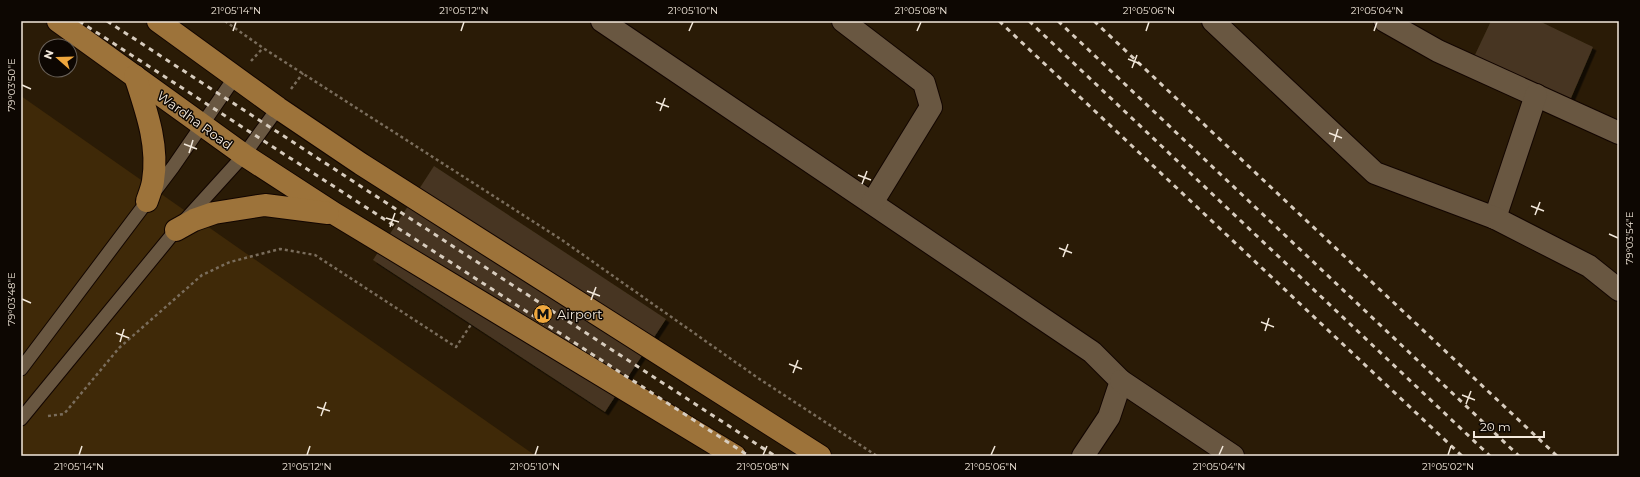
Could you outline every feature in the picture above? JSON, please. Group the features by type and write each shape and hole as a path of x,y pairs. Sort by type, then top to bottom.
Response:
{"highway":[{"name":"Wardha Road","path":"58,21 244,155 335,214 735,456"},
{"path":"158,21 278,108 361,164 820,456"},
{"path":"135,76 152,132 155,158 153,183 147,202"},
{"path":"176,230 194,220 214,213 265,205 335,214"}],"street":[{"path":"602,21 1092,352 1121,381 1233,456"},
{"path":"844,21 924,83 931,107 872,203"},
{"path":"1213,21 1375,173 1495,218 1589,266 1619,290"},
{"path":"1385,21 1438,51 1619,133"},
{"path":"1495,218 1536,96"},
{"path":"1083,456 1110,417 1121,381"}],"lane":[{"path":"21,369 147,202 235,77"},
{"path":"22,419 176,230 244,155 278,108"}],"path":[{"path":"225,21 263,48 562,240 758,378 877,456"},
{"path":"22,419 64,414 119,348 202,275 230,262 280,249 315,255 456,347 485,305"}],"shaded area":[{"path":"21,96 536,456 21,456"}],"building":[{"path":"1491,21 1539,21 1593,47 1568,105 1473,59"},
{"path":"434,166 666,319 605,412 373,260"}],"railway":[{"path":"79,21 749,456"},
{"path":"107,21 775,456"},
{"path":"999,21 1462,456"},
{"path":"1029,21 1490,456"},
{"path":"1058,21 1519,456"},
{"path":"1094,21 1557,456"}],"place":[{"name":"Airport","path":"543,314"}]}
